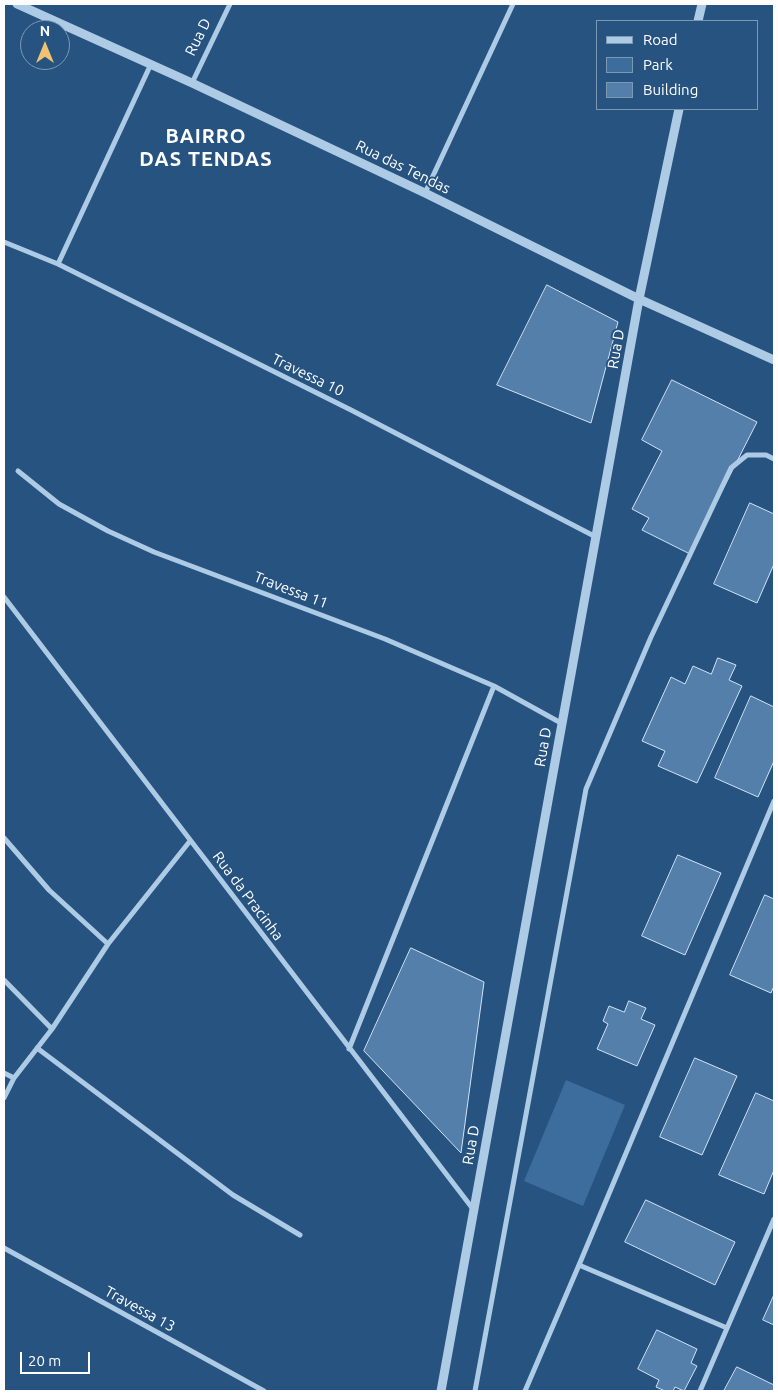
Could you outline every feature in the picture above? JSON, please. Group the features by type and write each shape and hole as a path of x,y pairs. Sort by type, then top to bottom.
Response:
{"street":[{"name":"Rua das Tendas","path":"18,4 192,83 425,193 639,299 774,360"},
{"name":"Rua D","path":"192,83 230,4"},
{"path":"425,193 513,4"},
{"path":"698,20 702,4"},
{"path":"58,264 151,64"},
{"name":"Rua D","path":"441,1391 639,299 679,110"},
{"name":"Travessa 10","path":"4,242 58,264 351,410 597,538"},
{"path":"475,1391 586,789 652,637 731,468 747,454 766,454 774,459"},
{"name":"Travessa 11","path":"18,471 59,504 108,531 154,552 385,639 494,686 561,723"},
{"name":"Rua da Pracinha","path":"4,597 349,1049 474,1209"},
{"path":"349,1049 494,686"},
{"path":"524,1391 774,801"},
{"path":"4,838 49,890 108,944"},
{"path":"4,1098 14,1078 52,1028 108,944 190,841"},
{"path":"4,980 52,1028"},
{"path":"37,1048 233,1195 300,1236"},
{"path":"4,1073 14,1078"},
{"path":"700,1391 774,1219"},
{"name":"Travessa 13","path":"4,1248 264,1391"},
{"path":"579,1265 727,1328"}],"green space":[{"path":"566,1080 625,1105 583,1206 524,1181"}],"building":[{"path":"547,285 618,322 591,423 497,385"},
{"path":"672,380 757,422 690,554 642,530 649,518 632,509 662,451 642,440"},
{"path":"750,503 774,514 774,564 757,603 714,584"},
{"path":"718,658 736,665 729,680 742,686 697,783 658,766 665,751 642,741 671,677 685,684 693,666 711,674"},
{"path":"751,696 774,707 774,761 758,797 715,778"},
{"path":"678,855 721,873 685,955 642,936"},
{"path":"765,895 774,899 774,986 771,993 730,975"},
{"path":"411,948 484,982 461,1153 364,1051"},
{"path":"629,1001 646,1008 641,1019 655,1025 637,1066 597,1049 608,1024 603,1021 609,1006 624,1012"},
{"path":"695,1058 737,1076 702,1155 660,1137"},
{"path":"756,1093 774,1101 774,1170 764,1194 719,1175"},
{"path":"646,1200 735,1242 715,1285 625,1242"},
{"path":"774,1295 774,1325 763,1320"},
{"path":"657,1330 697,1349 691,1363 697,1366 684,1391 675,1387 673,1391 665,1391 656,1387 659,1380 638,1369"},
{"path":"737,1367 774,1385 774,1391 724,1391"}],"district":[{"name":"BAIRRO DAS TENDAS","path":"206,148"}]}
